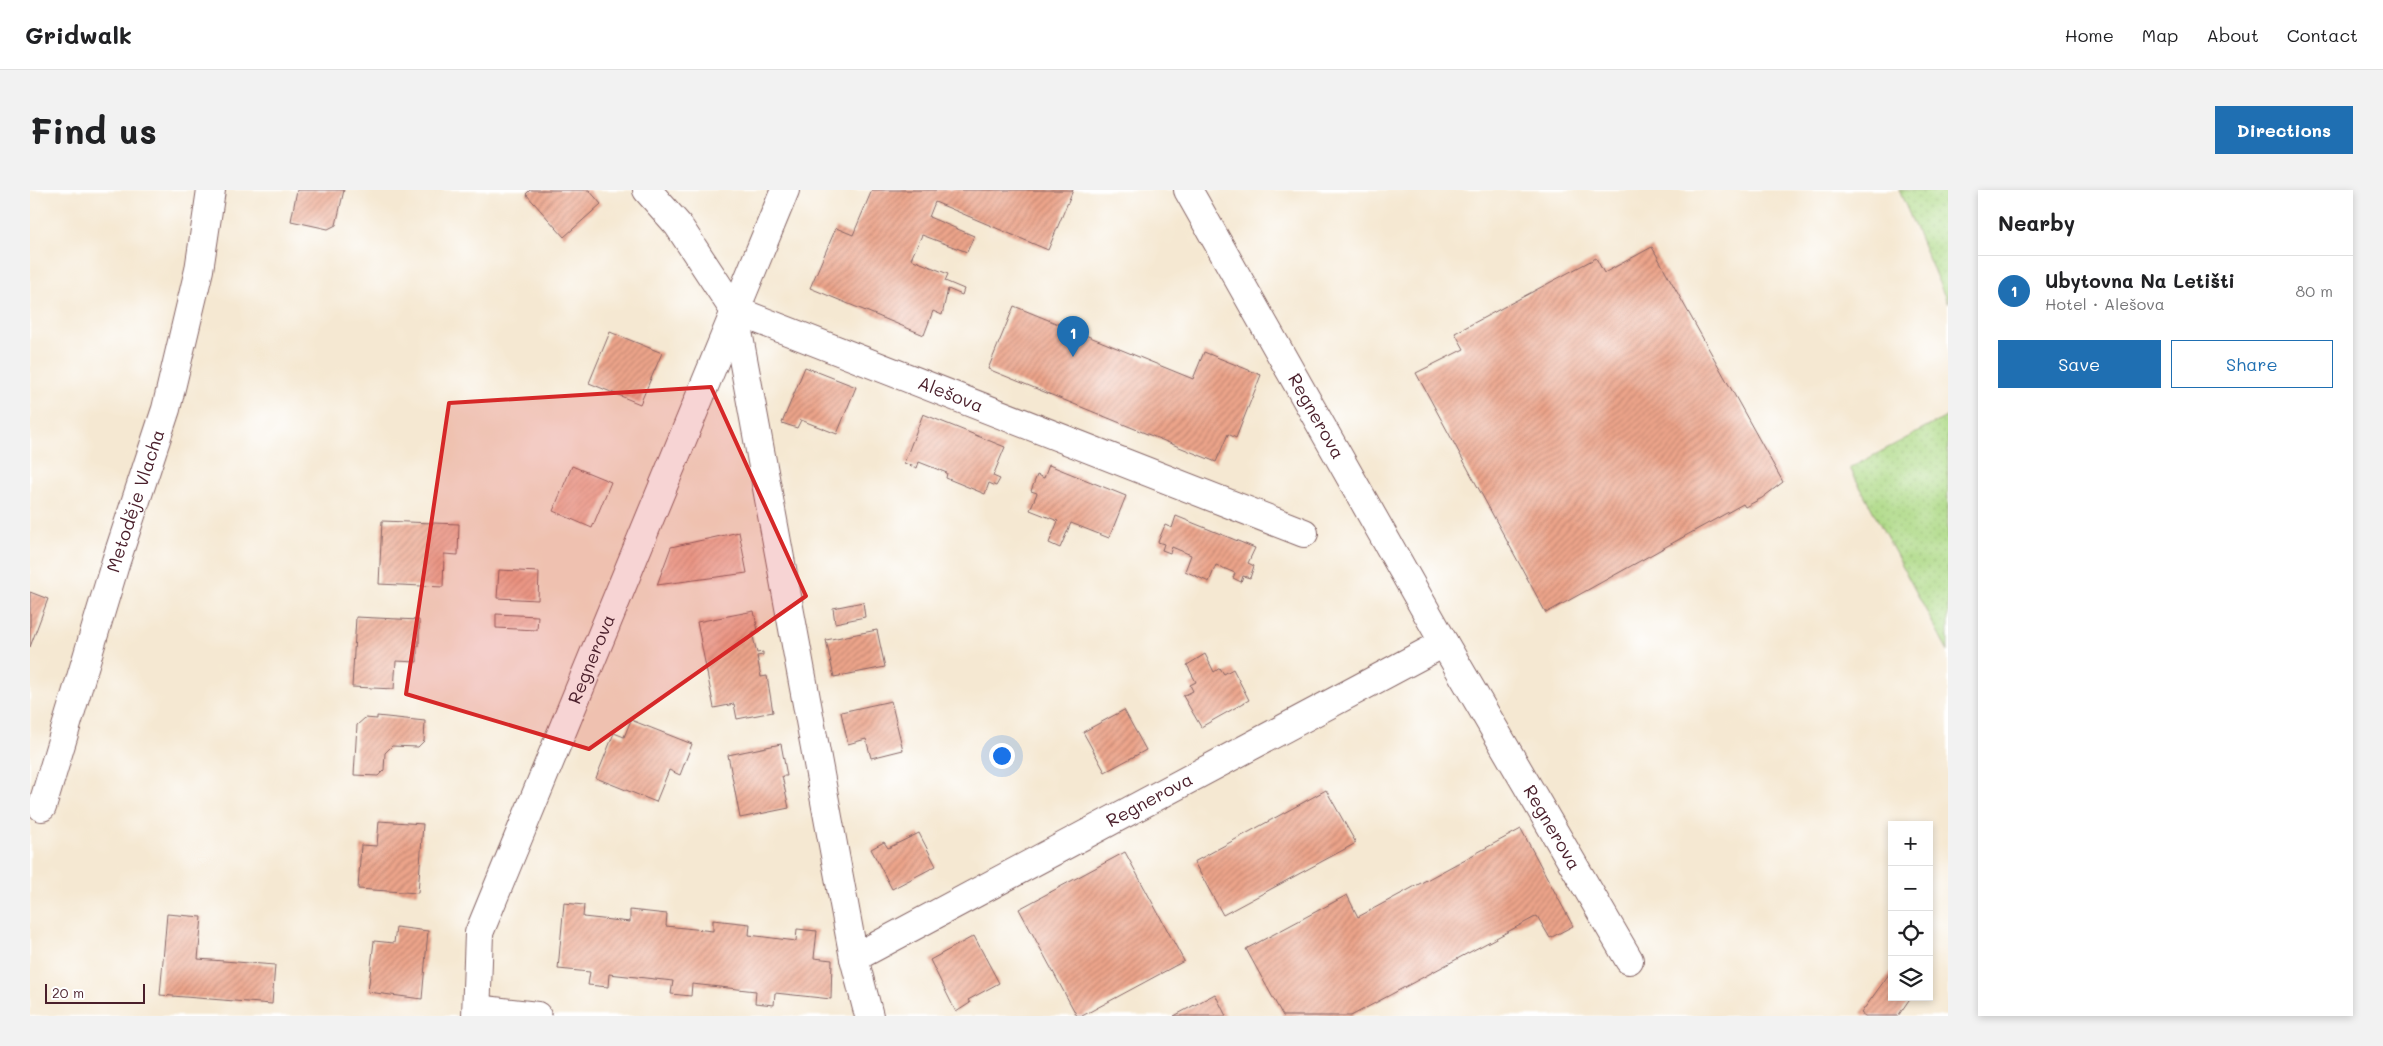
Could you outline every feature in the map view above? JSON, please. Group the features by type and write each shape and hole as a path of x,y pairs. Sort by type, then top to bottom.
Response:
{"street":[{"name":"Metoděje Vlacha","path":"42,807 116,561 166,409 199,270 211,190"},
{"path":"647,190 678,225 734,310 854,958 869,1016"},
{"name":"Regnerova","path":"477,1013 479,933 785,190"},
{"name":"Regnerova","path":"1188,190 1444,643 1629,960"},
{"name":"Alešova","path":"734,310 1304,533"},
{"name":"Regnerova","path":"854,958 1444,643"},
{"path":"477,1013 537,1016"}],"highlighted area":[{"path":"711,387 806,596 589,749 406,694 449,403"}],"green space":[{"path":"1899,190 1948,190 1948,304"},
{"path":"1948,416 1948,652 1850,468"}],"building":[{"path":"297,190 344,190 336,225 328,229 291,221"},
{"path":"530,190 589,190 601,204 564,237 526,194"},
{"path":"872,190 1073,190 1048,250 935,202 929,217 974,236 967,252 922,235 911,259 948,274 945,281 964,289 962,295 948,289 942,315 933,311 924,335 810,288 836,228 853,235"},
{"path":"1652,247 1783,482 1762,498 1745,507 1743,504 1546,613 1416,373 1464,349 1455,333 1596,258 1604,273"},
{"path":"1014,306 1193,379 1204,352 1261,375 1236,438 1228,434 1216,462 988,369"},
{"path":"610,332 662,353 640,404 589,383"},
{"path":"805,367 856,387 837,434 801,420 797,428 782,423"},
{"path":"923,414 1005,447 993,476 1000,479 996,486 989,483 985,494 946,478 947,473 919,462 917,468 904,463"},
{"path":"1049,465 1126,496 1109,538 1071,523 1060,548 1049,543 1058,521 1030,510 1037,493 1031,491 1037,475 1044,478"},
{"path":"572,466 611,482 592,528 553,511"},
{"path":"1176,516 1255,548 1248,563 1254,566 1250,578 1243,576 1241,582 1233,578 1235,573 1216,565 1209,582 1185,571 1191,555 1172,547 1170,553 1162,550 1164,544 1158,542 1165,525 1172,528"},
{"path":"382,521 459,524 458,555 444,554 443,587 379,584"},
{"path":"739,532 747,573 657,585 671,547"},
{"path":"499,570 539,572 538,600 497,598"},
{"path":"30,592 48,599 30,647"},
{"path":"863,602 865,617 835,623 833,608"},
{"path":"754,611 758,631 752,633 757,653 763,652 763,655 757,656 761,677 767,676 773,712 737,719 734,704 714,708 697,622"},
{"path":"496,614 538,616 537,630 496,628"},
{"path":"356,617 419,620 417,662 396,661 394,689 352,687"},
{"path":"877,630 885,667 834,677 826,640"},
{"path":"1205,654 1214,672 1220,668 1224,674 1233,669 1249,700 1201,727 1183,696 1193,691 1190,685 1196,682 1187,665"},
{"path":"891,701 903,750 871,758 866,739 848,744 841,712"},
{"path":"1124,710 1146,750 1105,772 1083,732"},
{"path":"377,716 425,721 424,741 418,747 392,746 385,753 384,770 378,776 354,775 357,725 365,718 377,719"},
{"path":"631,720 692,744 680,775 669,770 656,802 596,778 614,733 624,737"},
{"path":"781,744 787,776 782,776 789,808 740,818 728,755"},
{"path":"1326,790 1356,843 1223,915 1194,862"},
{"path":"379,821 423,824 418,893 358,889 361,845 377,846"},
{"path":"1521,829 1573,926 1550,938 1537,916 1351,1016 1283,1016 1246,949 1347,895 1358,917"},
{"path":"919,833 936,866 892,889 871,849 884,842 888,848"},
{"path":"1125,852 1184,961 1082,1016 1077,1016 1019,909"},
{"path":"564,903 584,905 583,917 630,922 630,910 667,914 666,926 713,931 713,920 750,924 749,935 796,941 797,929 817,931 814,958 832,960 831,999 775,993 774,1005 755,1003 756,991 692,984 691,996 671,994 673,981 609,974 608,987 588,985 590,972 558,969"},
{"path":"167,914 202,917 198,959 275,965 272,1004 160,995"},
{"path":"396,927 428,931 422,999 368,992 374,941 394,943"},
{"path":"974,936 999,983 968,1000 970,1003 956,1012 930,960"},
{"path":"1888,976 1888,1001 1908,1001 1898,1016 1865,1016 1861,1013"},
{"path":"1215,994 1226,1016 1174,1016"}],"place":[{"name":"Ubytovna Na Letišti","path":"1073,357"}]}
